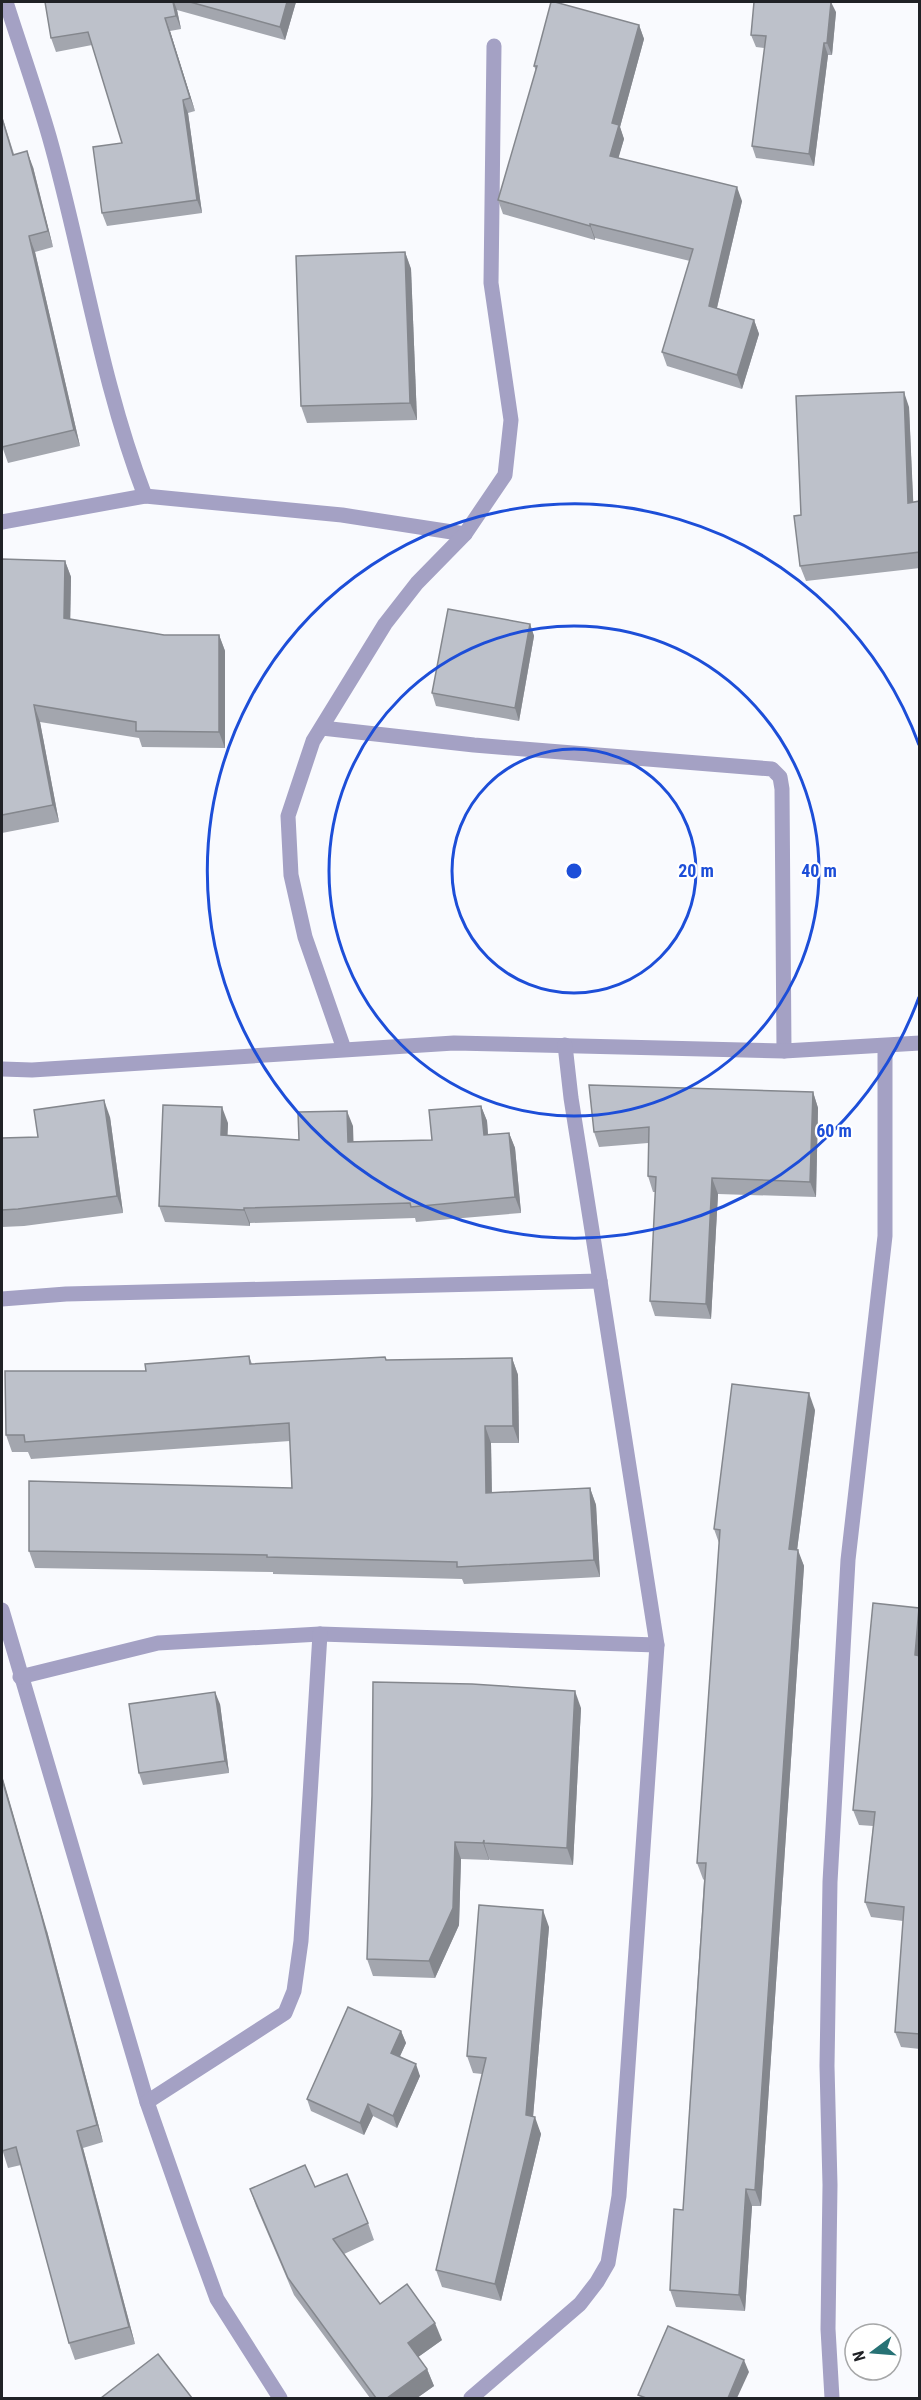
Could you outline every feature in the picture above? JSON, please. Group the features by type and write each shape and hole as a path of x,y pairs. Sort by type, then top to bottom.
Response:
{"street":[{"path":"6,2 49,136 115,404 129,453 145,496"},
{"path":"344,1049 305,938 291,874 288,816 314,741 385,624 417,583 465,534 505,475 511,420 491,283 494,46"},
{"path":"2,522 145,496 342,515 465,534"},
{"path":"322,728 474,746 772,769 780,777 782,789 784,1051"},
{"path":"2,1069 32,1070 454,1043 784,1051 920,1043"},
{"path":"471,2398 580,2304 597,2282 608,2263 619,2196 657,1645 571,1098 565,1045"},
{"path":"832,2398 828,2329 830,2185 826,2066 830,1882 848,1560 885,1236 885,1046"},
{"path":"2,1299 66,1294 600,1281"},
{"path":"2,1610 147,2102 217,2299 280,2398"},
{"path":"20,1677 158,1642 320,1634 657,1645"},
{"path":"147,2102 285,2013 294,1991 301,1941 320,1634"}],"building":[{"path":"45,2 173,2 176,16 165,18 190,98 183,100 197,200 102,213 93,147 122,143 88,32 51,38"},
{"path":"190,2 287,2 280,27"},
{"path":"551,2 639,25 612,123 619,125 610,156 737,187 709,306 754,320 737,375 662,352 693,249 590,224 590,226 498,200 537,66 534,66"},
{"path":"754,2 831,2 827,43 824,43 809,154 752,146 766,36 751,35"},
{"path":"2,118 13,155 27,151 48,231 29,236 74,430 2,447"},
{"path":"405,252 410,403 301,406 296,256"},
{"path":"904,392 908,503 920,501 920,552 800,566 794,516 801,515 796,396"},
{"path":"2,559 65,561 64,618 164,635 219,635 219,732 136,731 136,722 34,705 53,805 2,815"},
{"path":"448,609 530,624 515,708 432,693"},
{"path":"589,1085 813,1092 810,1182 712,1178 706,1304 650,1301 656,1177 648,1176 649,1127 594,1132"},
{"path":"104,1100 117,1196 2,1210 2,1138 38,1137 34,1110"},
{"path":"163,1105 222,1107 221,1135 299,1140 298,1112 347,1111 348,1142 432,1140 429,1110 481,1106 484,1135 509,1133 515,1197 411,1207 410,1203 244,1208 244,1210 159,1206"},
{"path":"249,1356 250,1364 385,1357 386,1360 512,1358 513,1426 485,1426 486,1493 590,1488 594,1560 457,1567 457,1562 267,1557 267,1555 29,1551 29,1481 292,1488 289,1423 25,1442 24,1435 6,1435 5,1371 146,1371 145,1364"},
{"path":"732,1384 809,1393 789,1549 798,1550 755,2190 746,2189 739,2295 670,2290 674,2209 683,2210 706,1863 697,1863 720,1530 714,1529"},
{"path":"873,1603 919,1608 915,1655 920,1656 920,2034 895,2032 904,1907 865,1902 875,1812 853,1810"},
{"path":"373,1682 472,1684 575,1691 567,1848 484,1843 484,1840 483,1843 455,1842 453,1908 429,1961 367,1959"},
{"path":"215,1692 225,1761 139,1773 129,1704"},
{"path":"2,1779 41,1914 97,2125 77,2131 129,2327 69,2343 16,2147 2,2151"},
{"path":"479,1905 543,1910 526,2115 535,2117 495,2284 436,2270 486,2058 467,2056"},
{"path":"348,2007 401,2031 391,2053 416,2064 393,2116 368,2104 360,2123 307,2099"},
{"path":"305,2165 315,2187 347,2174 368,2223 333,2239 380,2304 407,2284 435,2323 408,2343 427,2369 387,2398 376,2398 288,2278 250,2189"},
{"path":"668,2326 744,2360 728,2398 646,2398 638,2395"},
{"path":"158,2354 192,2398 101,2398"}]}
